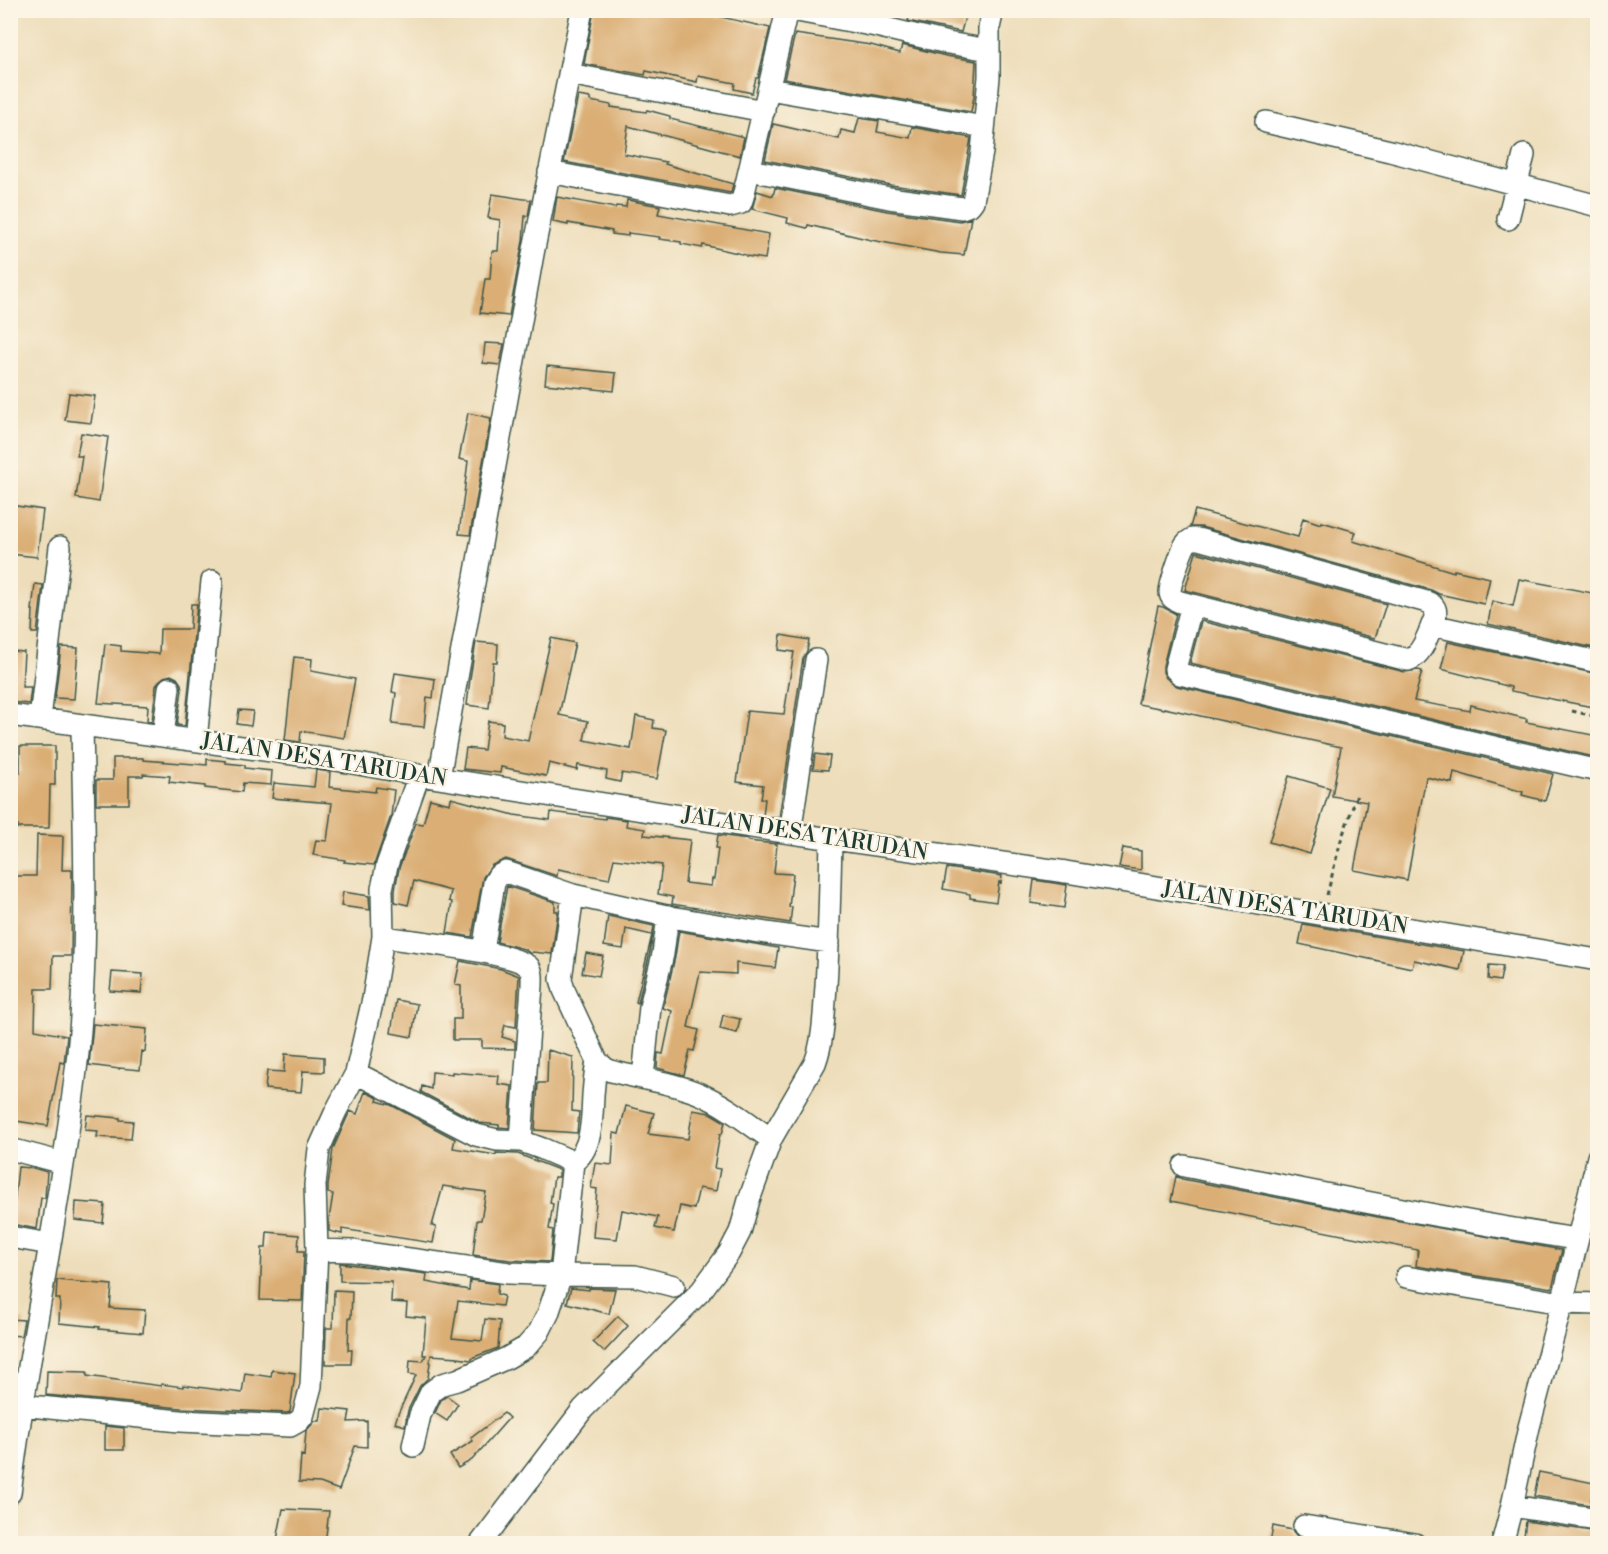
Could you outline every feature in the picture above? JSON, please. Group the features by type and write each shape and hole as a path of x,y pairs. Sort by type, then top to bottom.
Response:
{"street":[{"path":"16,1404 180,1421 290,1426 303,1416 311,1386 317,1250 315,1185 319,1149 357,1073 373,999 383,937 381,899 384,879 399,831 429,776 582,10"},
{"path":"549,172 730,206 741,203 788,10"},
{"path":"792,10 989,50"},
{"path":"750,170 889,198 962,208 970,205 973,201 982,152 989,28 993,10"},
{"path":"569,74 764,111"},
{"path":"769,89 984,127"},
{"path":"1266,122 1390,151 1598,206"},
{"path":"1508,219 1524,154"},
{"path":"1198,539 1427,602 1432,604 1436,614 1432,625 1416,656 1408,660 1192,605 1175,600 1170,592 1184,547 1188,541 1198,539"},
{"path":"40,719 60,547"},
{"path":"196,740 213,581"},
{"path":"1192,605 1175,669 1180,674 1598,771"},
{"path":"1432,625 1598,662"},
{"path":"790,832 816,660"},
{"path":"164,736 168,688"},
{"name":"JALAN DESA TARUDAN","path":"10,715 336,760 790,832 1066,872 1598,960"},
{"path":"10,1493 16,1404 50,1244 78,1053 82,997 84,839 82,726"},
{"path":"480,1544 583,1408 701,1291 729,1252 740,1232 771,1139 815,1063 818,1053 824,1010 821,941 831,838"},
{"path":"483,951 494,883 502,873 506,872 573,895 668,916 821,941"},
{"path":"573,895 561,979 597,1061 611,1071 684,1088 699,1094 720,1104 771,1139"},
{"path":"643,1078 650,1007 663,954 668,916"},
{"path":"383,937 483,951 522,962 529,967 533,974 520,1141"},
{"path":"573,1162 580,1158 593,1122 597,1061"},
{"path":"357,1073 476,1135 497,1140 520,1141 573,1162"},
{"path":"10,1149 63,1163"},
{"path":"1502,1544 1529,1427 1598,1157"},
{"path":"413,1446 420,1415 431,1392 442,1384 457,1380 507,1358 526,1347 538,1332 548,1314 561,1275 573,1162"},
{"path":"1184,1166 1397,1209 1576,1239"},
{"path":"10,1237 50,1244"},
{"path":"317,1250 352,1251 509,1273 635,1276 674,1286"},
{"path":"1406,1277 1562,1303 1598,1304"},
{"path":"1512,1506 1598,1519"},
{"path":"1304,1526 1415,1544"}],"path":[{"path":"1572,711 1598,717"},
{"path":"1322,915 1341,840 1357,795"}],"building":[{"path":"594,10 695,11 770,28 752,93 734,89 735,83 698,76 697,82 646,71 645,75 584,64"},
{"path":"911,10 967,10 961,32 908,21"},
{"path":"795,34 871,45 900,53 902,45 976,61 971,112 784,79"},
{"path":"578,96 611,105 611,107 646,112 647,110 670,116 670,119 744,137 740,156 628,126 624,154 666,162 665,164 733,184 731,193 564,162"},
{"path":"859,118 879,121 877,132 910,138 912,127 971,138 961,195 891,185 765,160 773,124 839,139 841,130 855,133"},
{"path":"775,188 887,211 960,221 971,218 964,255 871,240 808,225 807,228 787,223 788,218 752,209 757,191 773,196"},
{"path":"492,194 531,200 528,216 525,216 523,241 509,316 480,313 485,279 490,279 492,251 498,251 500,220 488,218"},
{"path":"557,197 615,208 616,206 626,207 627,200 660,206 658,214 769,234 765,259 703,245 702,248 681,244 681,242 659,239 660,237 628,233 628,236 612,234 612,231 553,222"},
{"path":"485,343 504,344 500,365 483,363"},
{"path":"547,366 616,373 614,391 545,384"},
{"path":"69,393 95,396 91,423 65,420"},
{"path":"468,413 491,418 470,535 459,534 468,461 459,459"},
{"path":"81,433 108,437 99,502 76,498 82,456 77,456"},
{"path":"10,505 43,510 37,557 10,554"},
{"path":"1195,510 1298,537 1303,518 1356,532 1353,541 1454,572 1454,570 1490,578 1484,604 1439,594 1201,527 1190,527"},
{"path":"1196,552 1386,604 1375,638 1185,590"},
{"path":"1519,579 1598,594 1598,649 1488,624 1492,601 1513,606"},
{"path":"35,584 43,585 37,633 32,633 32,610"},
{"path":"191,604 197,604 185,726 177,725 182,690 177,678 171,675 164,677 156,686 152,722 147,721 148,706 98,703 105,644 121,646 121,651 159,654 160,629 190,629"},
{"path":"1158,606 1176,614 1163,672 1166,678 1177,686 1553,774 1545,801 1522,795 1523,792 1454,772 1452,783 1426,777 1407,880 1354,870 1367,802 1332,796 1341,747 1138,704"},
{"path":"1201,621 1405,672 1422,671 1414,701 1470,711 1471,705 1527,719 1526,722 1598,736 1598,758 1190,663"},
{"path":"781,635 809,640 803,658 779,818 763,816 765,799 761,799 763,785 737,782 747,711 784,714 794,652 779,650"},
{"path":"551,638 575,643 559,715 588,721 584,740 631,749 636,716 654,720 653,728 666,730 657,779 622,773 620,782 606,779 607,771 578,765 577,770 549,763 546,776 501,767 500,773 463,769 466,748 484,750 488,721 503,723 502,736 528,741"},
{"path":"476,642 498,644 497,662 493,662 489,708 467,705"},
{"path":"1448,642 1598,674 1598,708 1511,691 1511,687 1441,669"},
{"path":"61,647 78,648 74,699 55,698"},
{"path":"10,651 24,652 22,687 31,687 29,704 11,702"},
{"path":"294,657 312,659 311,671 355,679 344,738 301,731 300,742 285,740"},
{"path":"395,673 435,679 433,698 427,697 424,727 392,724 396,693 392,692"},
{"path":"239,710 253,711 251,726 237,724"},
{"path":"20,746 55,746 55,785 50,785 49,828 10,826 10,773 20,773"},
{"path":"815,754 830,756 828,770 813,769"},
{"path":"113,758 143,758 143,760 207,765 207,759 226,761 226,763 245,765 245,768 272,771 271,785 243,783 242,792 169,782 170,776 143,774 143,776 129,776 129,804 96,804 96,780 113,780"},
{"path":"316,770 330,772 329,787 375,792 376,787 394,790 391,816 374,865 344,862 345,860 313,855 316,840 327,841 332,803 272,798 274,783 314,787"},
{"path":"1289,776 1330,788 1310,854 1269,842"},
{"path":"451,798 514,815 550,820 551,812 627,820 626,826 645,829 644,835 690,840 685,883 711,886 712,879 714,879 718,835 777,844 774,873 793,874 789,907 792,907 790,923 672,904 673,897 658,894 662,865 614,859 609,879 558,869 557,876 506,859 492,865 483,877 472,937 447,933 452,902 449,901 451,891 414,881 408,905 395,902 395,890 399,868 416,823 423,824 430,799 450,804"},
{"path":"37,835 63,836 62,870 72,870 71,956 53,956 52,989 36,989 35,1030 67,1036 64,1063 60,1062 48,1126 10,1120 10,876 36,876"},
{"path":"1123,848 1141,851 1141,870 1119,867"},
{"path":"947,868 1002,876 996,902 970,898 970,894 943,889"},
{"path":"1034,880 1067,885 1064,908 1031,903"},
{"path":"507,886 555,902 555,911 558,911 552,954 532,952 531,954 524,949 497,942"},
{"path":"343,892 369,896 370,910 341,906"},
{"path":"608,916 654,926 638,1003 636,1002 652,935 626,929 623,949 604,946"},
{"path":"1303,924 1464,951 1460,970 1414,960 1412,968 1299,944"},
{"path":"679,931 778,948 775,968 736,963 736,974 700,972 688,1027 699,1030 694,1051 690,1050 684,1075 657,1068 658,1053 663,1054 672,1011 663,1008"},
{"path":"586,953 603,956 599,976 582,973"},
{"path":"460,961 501,969 519,976 516,1027 505,1025 502,1037 515,1041 515,1049 482,1048 482,1040 453,1040 453,1019 461,1019 461,986 455,985"},
{"path":"1489,965 1503,966 1500,981 1488,979"},
{"path":"112,972 143,974 141,993 110,991"},
{"path":"396,1000 417,1004 412,1037 391,1033"},
{"path":"723,1015 740,1019 737,1033 720,1029"},
{"path":"93,1024 147,1029 145,1052 142,1051 140,1070 89,1065"},
{"path":"548,1050 573,1057 572,1111 579,1112 577,1133 535,1130 538,1083 547,1083"},
{"path":"285,1054 324,1057 324,1072 303,1071 301,1092 265,1089 267,1071 284,1072"},
{"path":"432,1072 499,1076 498,1084 512,1086 509,1128 480,1123 421,1092 422,1086 431,1089"},
{"path":"365,1092 378,1098 377,1101 391,1105 455,1139 453,1148 496,1155 496,1153 518,1154 559,1170 559,1177 554,1177 550,1203 553,1204 549,1229 553,1230 550,1262 473,1255 477,1220 481,1220 486,1192 443,1186 432,1226 436,1227 433,1243 342,1229 342,1234 329,1231 333,1194 328,1193 328,1186 333,1149 350,1111 357,1114"},
{"path":"626,1106 654,1113 648,1134 688,1139 693,1110 710,1113 725,1122 722,1134 720,1134 714,1168 720,1169 716,1191 699,1188 694,1209 680,1206 674,1232 655,1228 658,1217 622,1210 617,1239 593,1237 597,1189 591,1188 595,1163 612,1165 614,1133 619,1134"},
{"path":"87,1115 133,1121 131,1139 97,1137 98,1131 85,1130"},
{"path":"18,1167 47,1172 45,1198 41,1198 37,1229 12,1224"},
{"path":"1176,1176 1378,1217 1562,1250 1552,1288 1416,1266 1418,1250 1171,1201"},
{"path":"76,1202 105,1204 103,1223 75,1220"},
{"path":"267,1232 299,1235 298,1251 304,1251 302,1301 260,1300 262,1248 266,1248"},
{"path":"340,1263 427,1274 426,1282 469,1290 470,1280 498,1284 497,1294 504,1296 502,1306 458,1301 452,1338 482,1341 485,1319 500,1321 498,1348 471,1360 431,1355 428,1378 420,1386 408,1410 405,1426 395,1423 416,1375 409,1374 410,1360 423,1361 426,1355 423,1355 426,1318 406,1316 407,1303 391,1302 392,1282 340,1281"},
{"path":"57,1280 112,1285 110,1308 145,1310 143,1333 59,1323 60,1299 56,1299"},
{"path":"571,1288 615,1289 609,1314 567,1303"},
{"path":"334,1290 352,1291 348,1350 352,1350 351,1364 325,1364 326,1328 333,1328"},
{"path":"618,1316 628,1326 604,1352 593,1342"},
{"path":"10,1319 24,1320 21,1336 10,1335"},
{"path":"272,1370 295,1373 290,1412 181,1408 46,1395 47,1371 87,1372 87,1376 161,1386 161,1384 183,1387 183,1385 242,1393 245,1373 271,1377"},
{"path":"447,1396 458,1404 447,1421 435,1413 441,1400"},
{"path":"322,1408 350,1411 348,1422 367,1421 367,1447 355,1446 339,1490 320,1483 299,1482 306,1431 315,1421 320,1421"},
{"path":"504,1413 509,1418 472,1460 458,1468 450,1455 473,1441 471,1438"},
{"path":"105,1426 124,1428 124,1450 105,1450"},
{"path":"1539,1472 1594,1483 1590,1505 1534,1496"},
{"path":"283,1509 329,1511 325,1544 283,1544 277,1540"},
{"path":"1526,1521 1598,1532 1598,1544 1523,1544"},
{"path":"1273,1526 1292,1530 1301,1538 1327,1544 1270,1544"}]}
